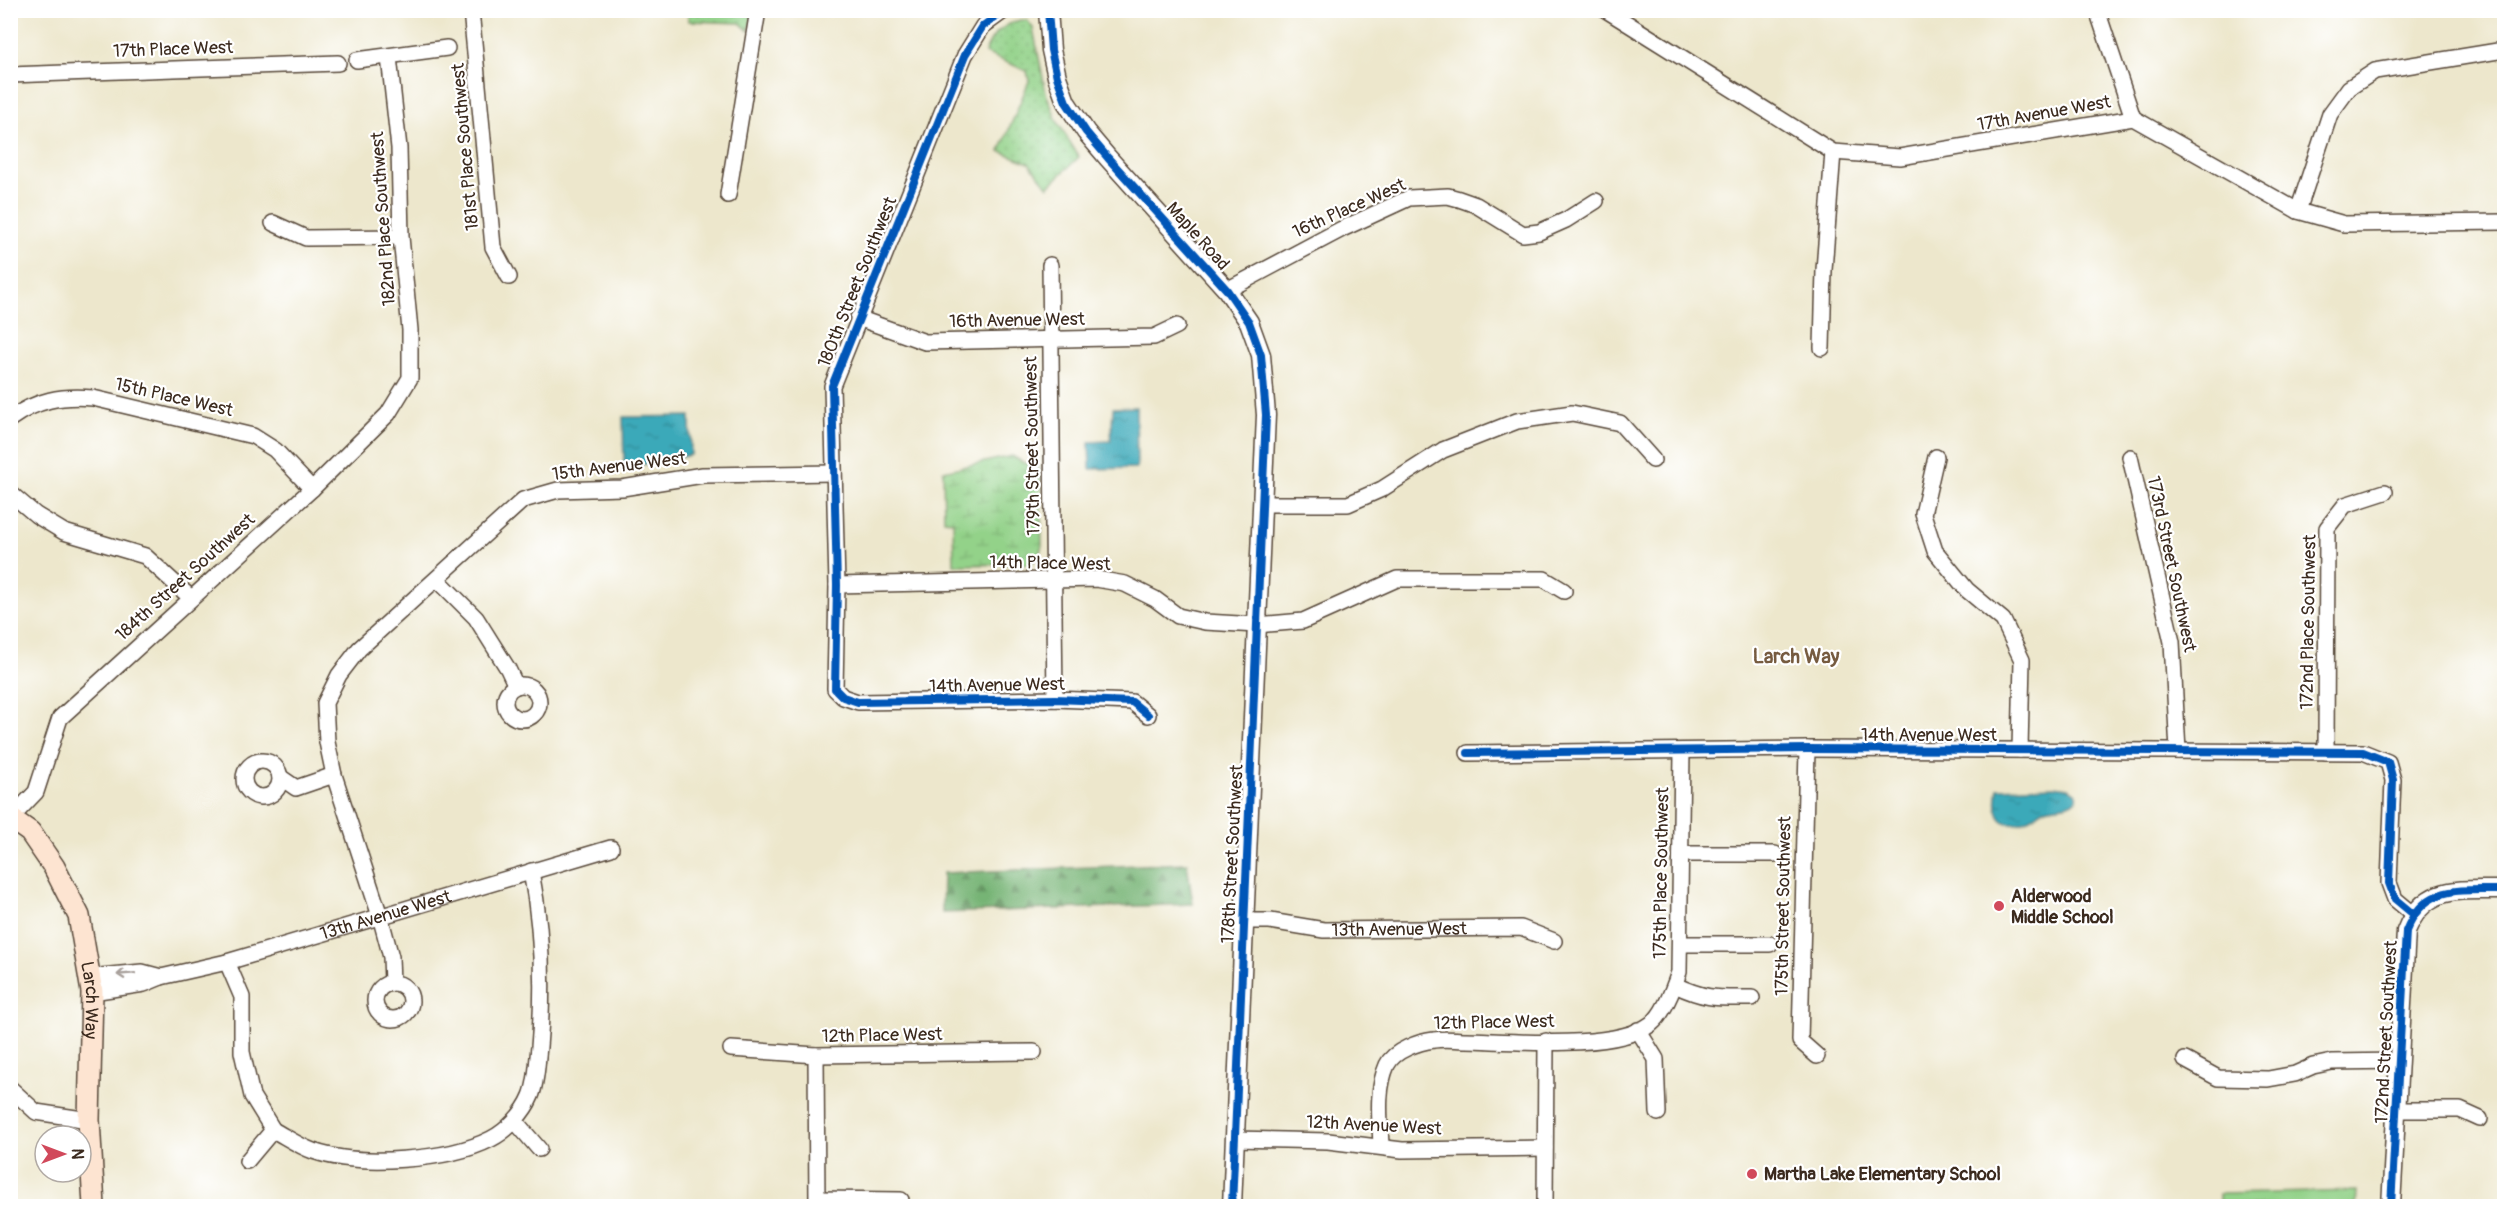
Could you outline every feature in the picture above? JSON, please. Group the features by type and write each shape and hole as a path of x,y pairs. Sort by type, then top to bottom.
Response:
{"main road":[{"name":"Larch Way","path":"11,818 30,832 54,867 79,916 91,984 89,1120 94,1206"}],"street":[{"name":"181st Place Southwest","path":"471,10 493,247 509,277"},
{"path":"728,195 758,10"},
{"name":"180th Street Southwest","path":"843,696 835,689 837,585 832,386 965,56 983,26 1005,10"},
{"name":"Maple Road","path":"1048,10 1051,50 1066,102 1108,159 1227,290 1249,322 1261,355 1266,402 1262,504"},
{"name":"17th Avenue West","path":"1606,10 1833,152 1900,158 2133,118 2298,211 2344,224 2505,222"},
{"path":"2097,10 2133,118"},
{"path":"357,60 447,48"},
{"path":"2298,211 2330,114 2349,88 2375,71 2505,50"},
{"name":"182nd Place Southwest","path":"389,57 399,148 401,237 410,330 410,378"},
{"name":"17th Place West","path":"10,75 338,63"},
{"path":"1822,348 1824,270 1833,152"},
{"name":"16th Place West","path":"1227,290 1342,229 1409,198 1448,196 1467,201 1523,234 1539,232 1566,220 1596,201"},
{"path":"273,223 306,238 401,237"},
{"name":"179th Street Southwest","path":"1050,265 1055,699"},
{"name":"16th Avenue West","path":"858,318 925,342 1154,337 1177,326"},
{"name":"184th Street Southwest","path":"11,818 36,792 60,718 312,489 388,414 410,378"},
{"name":"15th Place West","path":"10,419 23,410 46,401 69,396 93,398 253,436 275,450 312,489"},
{"path":"1262,504 1348,504 1382,489 1443,450 1517,421 1572,413 1620,423 1653,460"},
{"path":"1936,457 1923,514 1935,551 1968,590 2003,620 2022,660 2020,750"},
{"name":"173rd Street Southwest","path":"2130,457 2172,642 2178,751"},
{"name":"15th Avenue West","path":"392,983 391,957 380,916 334,775 327,742 325,703 339,675 359,649 409,601 437,579 524,500 558,490 622,488 703,475 834,473"},
{"name":"172nd Place Southwest","path":"2326,752 2327,528 2345,505 2385,492"},
{"path":"10,493 36,515 64,532 145,556 191,598"},
{"name":"178th Street Southwest","path":"1232,1206 1262,504"},
{"path":"437,579 476,618 516,686"},
{"name":"14th Place West","path":"837,585 1096,579 1125,584 1155,599 1178,616 1205,621 1257,625 1303,621 1397,579 1544,579 1564,591"},
{"name":"14th Avenue West","path":"843,696 858,702 1055,699 1132,702 1148,716"},
{"name":"14th Avenue West","path":"1468,753 1807,749 2363,752 2388,762 2393,780 2389,883 2395,899 2413,914"},
{"name":"175th Street Southwest","path":"1807,749 1800,1041 1817,1056"},
{"name":"175th Place Southwest","path":"1652,1023 1675,985 1679,972 1682,752"},
{"path":"279,777 296,788 334,775"},
{"name":"13th Avenue West","path":"91,984 144,984 160,977 227,962 611,848"},
{"path":"1681,854 1775,854"},
{"path":"227,962 242,998 242,1052 252,1096 273,1130 314,1151 358,1159 415,1158 456,1152 492,1138 515,1121 531,1096 537,1069 541,1017 538,910 531,871"},
{"path":"2413,914 2426,901 2438,894 2505,890"},
{"name":"172nd Street Southwest","path":"2391,1206 2406,931 2413,914"},
{"name":"13th Avenue West","path":"1244,921 1270,921 1324,930 1521,928 1554,941"},
{"path":"1680,944 1770,944"},
{"path":"1675,985 1709,998 1752,998"},
{"name":"12th Place West","path":"1381,1146 1381,1083 1388,1062 1406,1048 1434,1040 1605,1039 1626,1036 1652,1023"},
{"path":"1638,1030 1656,1059 1658,1113"},
{"path":"1545,1206 1546,1041"},
{"name":"12th Place West","path":"730,1049 816,1055 1034,1052"},
{"path":"816,1055 817,1203 901,1200"},
{"path":"2185,1060 2218,1078 2268,1079 2295,1074 2313,1066 2332,1062 2399,1061"},
{"path":"10,1088 36,1112 89,1120"},
{"path":"2397,1110 2460,1110 2480,1119"},
{"path":"515,1121 539,1149"},
{"path":"247,1161 273,1130"},
{"name":"12th Avenue West","path":"1235,1139 1328,1141 1402,1150 1545,1148"}],"green space":[{"path":"687,11 753,11 749,31 740,23 689,21"},
{"path":"1020,20 1027,20 1033,28 1046,93 1057,121 1079,157 1048,187 1029,163 1000,151 1029,81 1027,71 985,53 990,41 998,32"},
{"path":"1012,456 1024,463 1035,464 1040,472 1042,545 1039,556 1030,564 954,565 953,521 944,520 943,471"},
{"path":"1187,863 1193,904 942,913 943,873"},
{"path":"2357,1191 2356,1206 2219,1206 2219,1194"}],"water":[{"path":"1136,407 1137,468 1090,469 1089,442 1111,441 1113,408"},
{"path":"690,416 691,455 624,468 623,417"},
{"path":"2054,786 2069,788 2076,793 2077,799 2066,805 2046,808 2020,822 2006,822 1998,814 1998,788"}],"cycle path":[{"path":"1005,10 983,26 965,55 832,386 837,585 835,689 843,697 858,702 1055,699 1132,702 1148,715"},
{"path":"1048,10 1051,50 1066,102 1086,132 1108,158 1227,290 1249,322 1261,355 1266,415 1232,1206"},
{"path":"1468,753 1807,749 2363,752 2388,762 2393,780 2389,883 2395,899 2413,914"},
{"path":"2391,1206 2406,931 2423,904 2434,897 2459,891 2504,890"}],"place":[{"name":"Alderwood Middle School","path":"1999,906"},
{"name":"Martha Lake Elementary School","path":"1752,1174"}],"district":[{"name":"Larch Way","path":"1796,656"}]}
